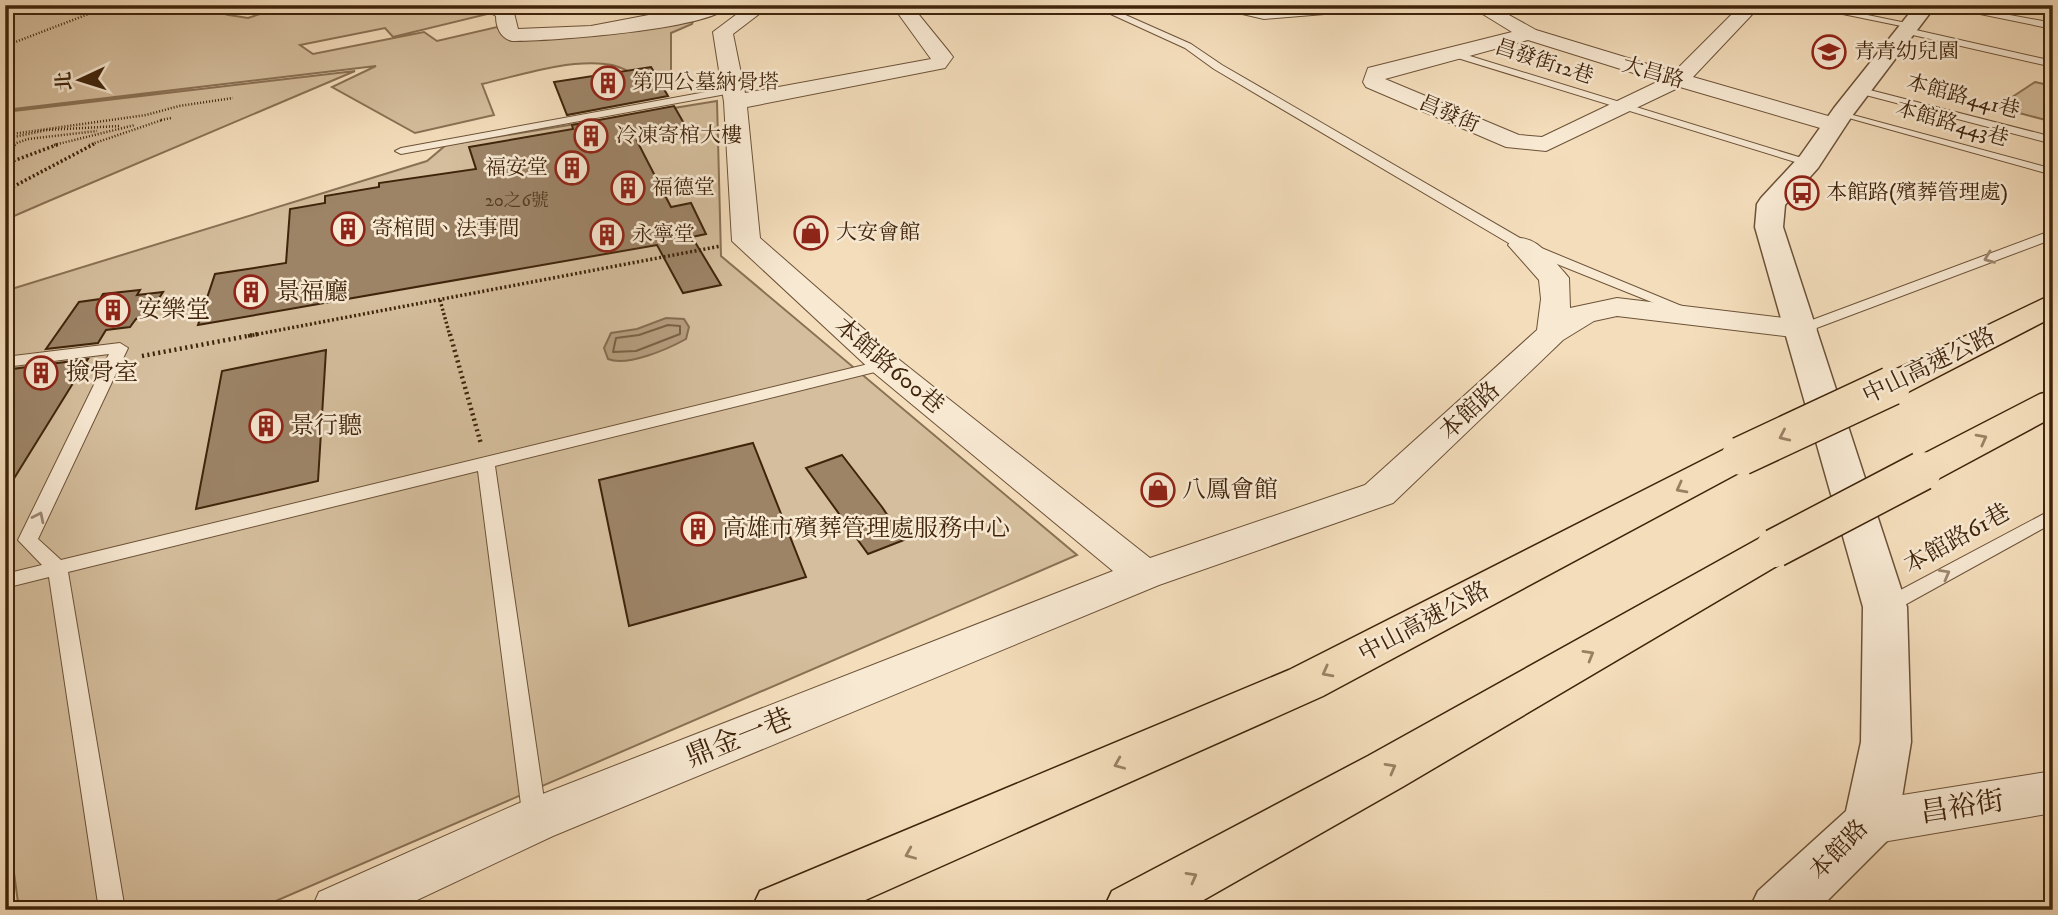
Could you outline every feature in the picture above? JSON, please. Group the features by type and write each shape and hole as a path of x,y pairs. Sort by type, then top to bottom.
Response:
{"highway":[{"name":"中山高速公路","path":"780,910 1306,683 1741,456 1891,386 2053,304"},
{"path":"1132,910 1386,771 1775,548 2053,402"}],"street":[{"path":"486,5 506,13 506,25 512,36 547,36 633,24 722,5"},
{"path":"746,241 734,96 723,32 762,5"},
{"path":"734,96 938,64 943,57 901,5"},
{"name":"大昌路","path":"1478,5 1530,34 1678,80 1846,110"},
{"name":"昌發街","path":"1530,34 1376,74 1374,82 1515,142 1546,144 1678,80 1752,5"},
{"name":"本館路","path":"1778,910 1871,822 1886,742 1885,607 1769,227 1771,204 1809,162 1846,110 1921,17"},
{"name":"本館路600巷","path":"746,241 885,365 1144,575"},
{"path":"1522,244 1554,278 1556,299 1552,333"},
{"name":"本館路","path":"1144,575 1379,494 1552,333 1581,313 1595,308 1617,307 1801,329"},
{"name":"鼎金一巷","path":"338,910 535,820 1144,575"},
{"name":"昌裕街","path":"1871,822 2053,792"}],"lane":[{"path":"1095,5 1188,46 1218,67 1399,175 1522,244 1710,320"},
{"path":"1235,5 1241,11 1264,16 1429,5"},
{"path":"1803,5 2053,26"},
{"path":"1921,17 2053,64"},
{"name":"昌發街12巷","path":"1454,54 1809,162"},
{"path":"401,151 734,96"},
{"name":"本館路441巷","path":"1846,110 2053,141"},
{"name":"本館路443巷","path":"1846,110 2051,172"},
{"path":"1801,329 2053,234"},
{"path":"5,362 120,348 28,540 58,569 111,910"},
{"path":"5,581 885,365"},
{"path":"486,463 535,820"},
{"name":"本館路61巷","path":"1885,607 2053,515"}],"path":[{"path":"5,46 112,5"},
{"path":"5,137 233,98"},
{"path":"5,164 61,143 171,118"},
{"path":"5,191 88,146 162,120"},
{"path":"5,137 47,130 135,125"},
{"path":"5,148 28,139 114,129"},
{"path":"115,361 746,241"},
{"path":"440,300 486,463"}],"shaded area":[{"path":"5,5 121,5 100,14 126,5 253,5 229,15 248,18 287,5 524,5 393,37 385,28 300,45 313,54 424,32 437,41 497,27 508,38 694,19 692,24 671,33 671,77 642,78 622,68 589,63 543,69 482,84 494,115 415,133 332,87 376,66 5,110"},
{"path":"355,71 44,203 5,220 5,112"},
{"path":"2035,82 2053,86 2053,122 1997,107"},
{"path":"717,101 721,256 1077,555 255,910 19,910 8,828 5,829 5,291 427,161 446,145"}],"water":[{"path":"666,318 684,319 689,327 686,339 636,359 608,359 604,348 611,333 637,329"}],"building":[{"path":"651,67 668,96 567,115 554,82"},
{"path":"674,106 686,127 647,134 650,138 637,141 671,207 691,203 706,234 692,237 721,285 683,293 657,245 198,325 215,274 286,263 290,209 325,203 325,196 379,187 379,183 476,169 469,147 573,129 572,125"},
{"name":"安樂堂","path":"140,290 137,295 163,292 147,317 136,319 130,327 106,330 98,343 46,349 79,302 100,299 103,294"},
{"name":"景行聽","path":"326,350 318,481 196,509 222,371"},
{"path":"88,359 5,493 5,370"},
{"name":"高雄市殯葬管理處服務中心","path":"753,443 806,577 629,626 599,480"},
{"path":"842,455 904,540 868,554 806,468"}],"place":[{"name":"青青幼兒園","path":"1829,52"},
{"name":"第四公墓納骨塔","path":"608,83"},
{"name":"冷凍寄棺大樓","path":"591,136"},
{"name":"福安堂","path":"572,168"},
{"name":"福德堂","path":"628,188"},
{"name":"本館路(殯葬管理處)","path":"1802,193"},
{"name":"寄棺間、法事間","path":"348,229"},
{"name":"大安會館","path":"811,233"},
{"name":"永寧堂","path":"607,235"},
{"name":"景福廳","path":"251,292"},
{"name":"安樂堂","path":"113,310"},
{"name":"撿骨室","path":"41,373"},
{"name":"景行聽","path":"266,426"},
{"name":"八鳳會館","path":"1158,490"},
{"name":"高雄市殯葬管理處服務中心","path":"698,529"}]}
